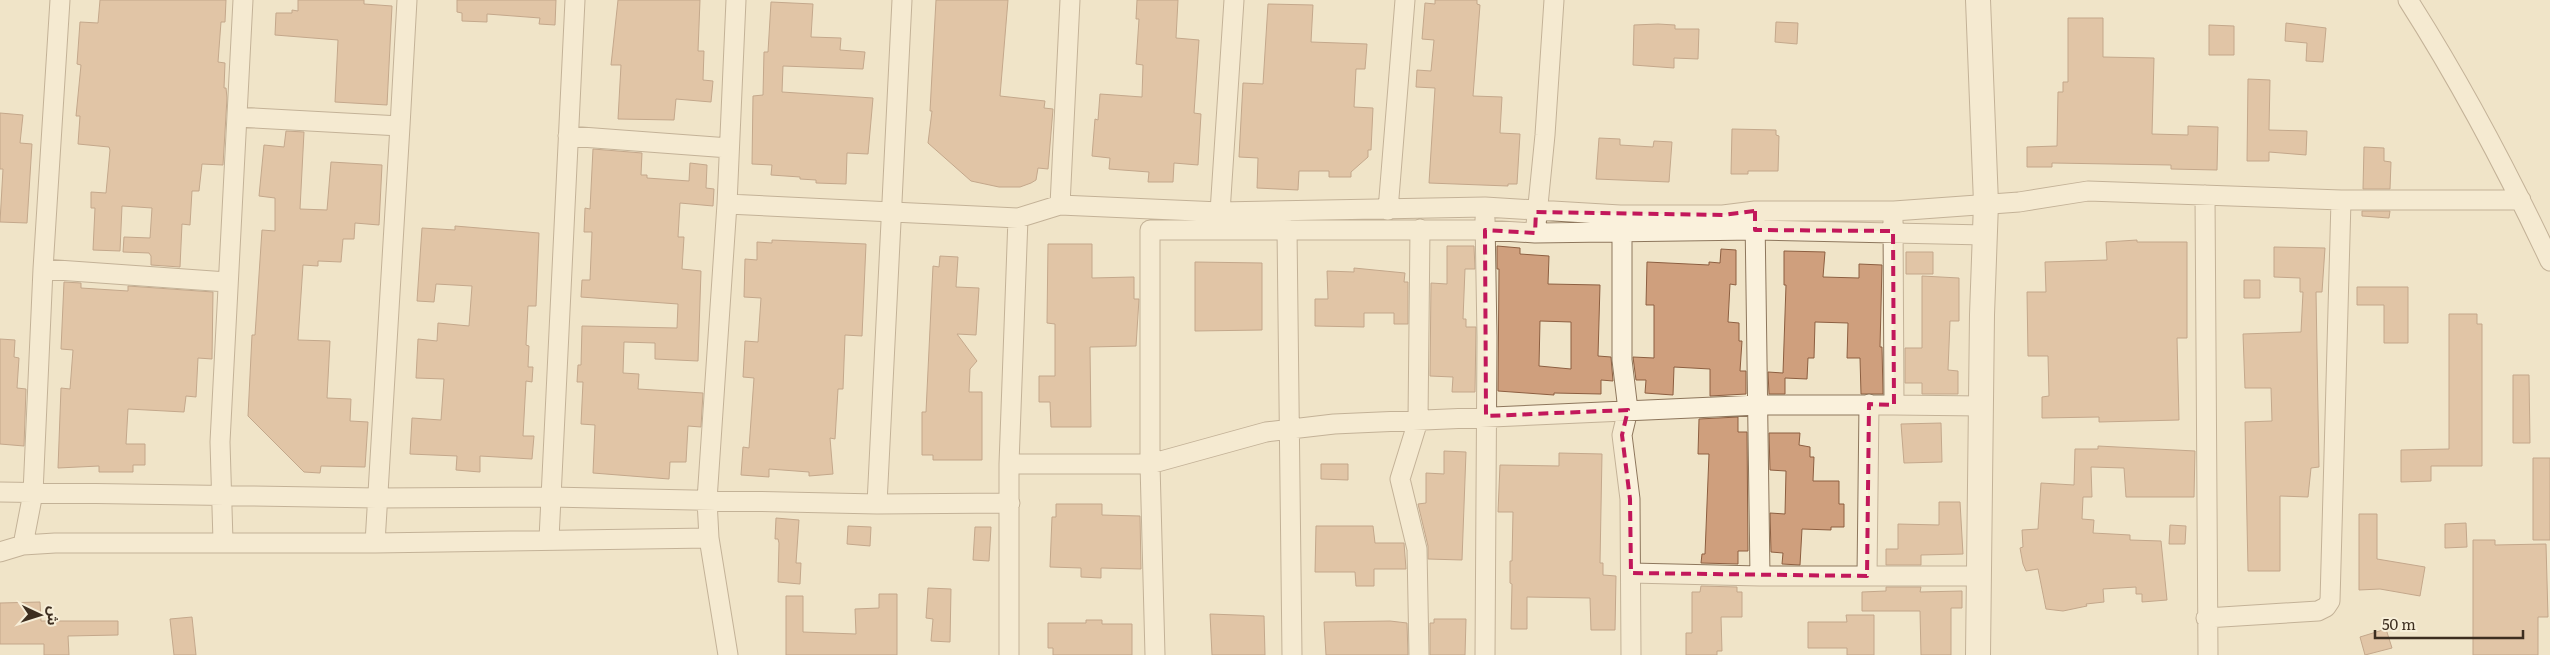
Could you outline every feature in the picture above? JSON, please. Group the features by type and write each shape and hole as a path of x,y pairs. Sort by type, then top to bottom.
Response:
{"street":[{"path":"23,545 33,493 43,269 60,0"},
{"path":"223,541 220,442 227,282 244,0"},
{"path":"375,543 407,0"},
{"path":"549,539 575,0"},
{"path":"728,655 709,538 707,500 727,204 736,0"},
{"path":"877,504 902,0"},
{"path":"1060,205 1070,0"},
{"path":"1220,212 1234,0"},
{"path":"1388,210 1404,0"},
{"path":"1535,233 1546,135 1554,0"},
{"path":"1978,0 1986,203 1978,655"},
{"path":"2408,0 2429,33 2521,200 2550,261"},
{"path":"237,117 400,126"},
{"path":"568,136 729,148"},
{"path":"727,204 1018,218 1060,205 1220,212 1485,207 1536,212 1723,215 1755,211 1894,211 2019,202 2088,190 2341,200 2521,200"},
{"path":"2205,195 2206,618 2208,655"},
{"path":"2206,618 2318,611 2326,607 2330,601 2341,200"},
{"path":"1485,207 1485,655"},
{"path":"1755,211 1760,576"},
{"path":"1894,211 1894,405"},
{"path":"1009,655 1009,464 1018,218"},
{"path":"1155,655 1150,464 1149,232 1287,229 1485,230 1535,233 1755,230 1893,231 1985,235"},
{"path":"1287,229 1292,655"},
{"path":"1419,655 1417,549 1400,479 1418,421 1420,229"},
{"path":"1622,231 1622,360 1628,410 1622,434 1630,499 1631,655"},
{"path":"43,269 227,282"},
{"path":"1867,576 1869,404"},
{"path":"1009,464 1150,464 1244,437 1290,428 1486,416 1758,405 1981,406"},
{"path":"0,492 221,494 377,498 550,497 877,504 1010,503"},
{"path":"0,552 23,545 55,543 223,541 375,543 709,538"},
{"path":"1631,573 1760,576 1978,576"}],"highlighted area":[{"path":"1755,211 1755,230 1893,231 1894,405 1869,404 1867,576 1631,573 1630,499 1622,435 1628,410 1486,416 1485,230 1535,233 1536,212 1723,215"}],"building":[{"path":"100,0 226,0 225,22 221,22 218,62 225,63 224,88 226,88 227,98 223,165 202,164 199,191 192,191 190,225 182,224 180,267 151,265 149,253 123,252 124,237 150,238 152,208 122,206 120,251 93,250 95,208 91,208 91,192 106,193 110,150 109,147 78,144 80,116 76,116 81,65 77,64 80,22 98,23"},
{"path":"298,0 364,0 364,4 392,6 387,105 335,102 338,40 275,35 276,13 292,13 292,10 298,11"},
{"path":"457,0 556,0 555,25 539,24 540,18 487,14 487,22 462,21 462,13 457,12"},
{"path":"618,0 700,0 698,51 704,51 703,80 713,81 711,102 676,99 674,120 618,119 621,65 611,65"},
{"path":"936,0 1008,0 1000,96 1045,101 1044,108 1053,109 1048,169 1038,168 1036,180 1031,183 1020,187 999,187 971,181 928,143 932,111 930,111"},
{"path":"1137,0 1178,0 1176,38 1199,40 1194,113 1201,114 1198,165 1174,163 1173,182 1148,182 1149,172 1109,169 1110,158 1092,156 1095,119 1098,120 1100,94 1142,97 1143,65 1136,64 1139,19 1136,19"},
{"path":"1435,0 1477,0 1477,4 1480,5 1473,96 1502,97 1500,133 1520,134 1517,184 1508,184 1508,186 1429,183 1435,88 1416,87 1417,70 1431,71 1434,40 1422,39 1425,3 1435,4"},
{"path":"771,2 813,4 811,37 841,38 840,50 865,52 863,69 783,66 782,92 873,98 868,154 847,153 846,184 816,183 816,180 800,179 800,177 771,175 772,165 752,164 753,96 763,95 764,52 768,52"},
{"path":"1268,4 1313,5 1311,42 1367,44 1365,69 1356,69 1354,107 1373,108 1371,150 1368,150 1368,157 1351,172 1351,177 1329,177 1329,171 1299,171 1298,190 1257,188 1258,158 1239,157 1243,83 1263,84"},
{"path":"2068,18 2103,18 2103,57 2154,58 2152,134 2188,135 2188,126 2218,127 2217,170 2171,169 2171,165 2052,163 2052,167 2027,167 2027,147 2057,146 2058,92 2063,92 2063,82 2068,82"},
{"path":"1776,22 1798,23 1797,44 1775,42"},
{"path":"2286,23 2326,28 2323,62 2306,61 2307,43 2285,41"},
{"path":"1634,25 1675,25 1675,29 1699,29 1698,59 1674,58 1674,68 1633,65"},
{"path":"2209,25 2234,26 2234,55 2209,55"},
{"path":"2248,79 2270,80 2269,130 2307,131 2306,155 2269,152 2269,161 2247,161"},
{"path":"0,113 23,115 20,143 32,144 27,223 0,222 3,169 0,169"},
{"path":"1732,129 1776,130 1776,135 1779,136 1778,171 1748,171 1748,174 1731,174"},
{"path":"286,131 304,132 300,209 327,210 331,162 382,165 379,225 355,223 354,239 343,239 341,262 318,261 318,266 303,265 298,340 330,341 327,398 351,399 350,421 368,422 365,467 321,466 320,473 304,472 248,416 252,335 255,335 262,230 275,231 275,198 259,196 264,145 284,147"},
{"path":"1599,138 1620,139 1620,145 1653,147 1654,141 1672,142 1669,182 1596,179"},
{"path":"2364,147 2384,148 2384,161 2391,162 2390,189 2363,189"},
{"path":"593,149 642,153 641,175 647,175 647,178 689,181 690,163 707,165 706,188 714,189 713,206 680,203 678,237 684,237 682,269 701,271 698,361 655,359 655,343 624,342 623,373 639,374 638,389 703,393 701,427 688,426 686,462 670,462 669,479 593,473 595,425 581,424 583,382 577,382 578,365 581,365 582,326 677,328 678,304 581,297 582,280 590,280 592,232 584,232 585,208 590,209"},
{"path":"2362,211 2390,211 2389,218 2362,216"},
{"path":"455,226 539,233 536,306 528,306 526,345 529,346 528,367 533,367 532,382 526,381 523,436 534,436 532,459 480,456 480,472 456,470 457,456 410,454 412,418 441,420 444,379 416,378 418,339 437,341 438,323 469,326 472,286 436,284 434,302 417,301 422,228 455,230"},
{"path":"772,240 866,244 862,336 845,335 843,389 838,389 835,439 830,438 833,474 809,476 809,472 769,469 769,477 741,475 743,447 749,448 754,378 743,377 745,341 758,342 761,298 744,297 745,259 757,260 757,242 772,243"},
{"path":"2137,240 2137,242 2187,242 2187,338 2177,338 2179,420 2099,422 2099,417 2042,418 2042,397 2049,396 2048,356 2028,356 2027,292 2046,292 2045,262 2107,260 2106,242"},
{"path":"1048,244 1092,244 1092,278 1134,277 1134,299 1139,299 1136,346 1090,347 1091,427 1051,427 1050,402 1039,402 1039,376 1055,376 1055,324 1047,323"},
{"path":"1447,246 1474,246 1475,269 1465,269 1463,319 1466,319 1466,327 1476,327 1475,392 1452,392 1453,377 1430,376 1431,283 1447,284"},
{"path":"1497,246 1520,248 1520,254 1549,256 1548,284 1600,285 1598,356 1611,357 1613,381 1601,380 1601,394 1554,393 1554,395 1498,391 1499,269 1497,269","holes":["1540,321 1571,322 1571,369 1539,366"]},
{"path":"2274,247 2325,248 2322,292 2316,292 2319,467 2311,468 2308,497 2280,496 2280,571 2248,571 2245,422 2272,421 2271,388 2245,388 2243,334 2301,332 2303,292 2300,292 2300,278 2274,277"},
{"path":"1721,249 1736,250 1736,285 1730,284 1728,322 1739,323 1739,341 1742,341 1740,371 1746,371 1746,394 1710,396 1710,369 1674,367 1673,395 1645,393 1646,380 1636,380 1633,357 1654,358 1654,305 1646,305 1647,262 1709,265 1709,262 1720,263"},
{"path":"1784,251 1825,252 1823,277 1859,278 1859,264 1882,265 1880,347 1882,347 1883,394 1861,394 1860,358 1847,358 1848,323 1815,322 1814,358 1808,358 1807,379 1785,378 1785,394 1769,394 1768,372 1783,373 1786,285 1784,285"},
{"path":"1906,252 1933,252 1933,274 1906,274"},
{"path":"940,256 958,257 956,287 979,288 976,335 957,334 977,361 970,369 969,392 982,392 982,460 933,460 933,455 922,455 922,412 926,412 933,266 939,267"},
{"path":"1195,262 1262,263 1262,330 1195,331"},
{"path":"1354,268 1405,273 1404,282 1408,282 1408,324 1394,324 1394,313 1364,313 1364,327 1315,326 1315,299 1328,299 1327,271 1354,272"},
{"path":"1922,276 1959,278 1959,321 1950,321 1948,370 1958,371 1958,394 1922,394 1922,383 1905,383 1905,348 1922,348"},
{"path":"2244,280 2260,280 2260,298 2244,298"},
{"path":"64,282 81,283 81,288 128,291 128,286 213,292 212,359 198,358 196,397 186,396 184,412 128,409 126,444 145,444 145,465 133,465 133,472 99,472 99,466 58,468 61,388 70,389 73,350 61,349"},
{"path":"2357,287 2408,287 2408,343 2384,343 2384,305 2357,305"},
{"path":"2449,314 2477,314 2477,324 2482,324 2482,466 2431,466 2431,481 2401,482 2401,450 2449,449"},
{"path":"0,339 15,340 14,357 19,358 17,388 26,389 24,446 0,444"},
{"path":"2513,375 2529,375 2530,443 2513,443"},
{"path":"1738,417 1738,432 1747,432 1748,551 1738,551 1738,564 1701,563 1702,554 1705,554 1709,454 1698,454 1699,419"},
{"path":"1941,423 1942,462 1904,463 1901,424"},
{"path":"1769,433 1800,433 1799,445 1810,447 1810,457 1814,457 1813,481 1839,481 1839,504 1844,504 1844,527 1831,527 1831,530 1802,529 1800,565 1782,564 1783,553 1771,552 1770,513 1785,514 1786,471 1770,470"},
{"path":"2098,446 2195,451 2194,497 2126,497 2124,468 2091,467 2092,497 2083,497 2082,519 2094,520 2093,533 2130,535 2130,540 2161,541 2167,600 2142,602 2142,594 2136,594 2136,587 2103,589 2104,602 2086,604 2087,606 2063,611 2046,609 2038,569 2026,571 2023,564 2020,548 2023,547 2022,530 2038,529 2041,483 2074,485 2075,449 2098,449"},
{"path":"1444,451 1466,452 1462,560 1428,559 1428,546 1418,504 1426,503 1426,473 1444,474"},
{"path":"1559,453 1602,454 1600,563 1603,563 1603,575 1616,576 1615,630 1591,630 1590,598 1527,597 1527,629 1511,629 1512,584 1510,583 1510,561 1512,561 1513,512 1498,512 1500,465 1559,466"},
{"path":"2533,458 2550,458 2550,540 2533,540"},
{"path":"1321,464 1348,464 1348,480 1321,479"},
{"path":"1939,502 1960,502 1963,554 1921,555 1921,565 1886,565 1886,549 1898,549 1898,524 1939,525"},
{"path":"1056,504 1102,504 1102,515 1140,516 1141,569 1101,568 1101,578 1081,577 1081,568 1050,567 1052,517 1056,517"},
{"path":"2359,514 2377,514 2377,559 2425,567 2420,596 2380,589 2359,590"},
{"path":"776,518 799,520 796,563 801,563 800,584 778,582 779,543 778,539 775,539"},
{"path":"2466,523 2467,547 2445,548 2445,524"},
{"path":"2170,525 2186,526 2185,544 2169,544"},
{"path":"848,526 871,527 870,546 847,544"},
{"path":"1316,526 1373,526 1375,543 1404,543 1406,569 1374,569 1374,586 1356,586 1355,572 1315,572"},
{"path":"975,527 991,527 989,561 973,560"},
{"path":"2473,540 2495,540 2495,545 2546,544 2548,617 2538,617 2538,655 2473,655"},
{"path":"1701,586 1737,587 1737,592 1742,592 1742,617 1721,617 1722,651 1717,651 1717,655 1686,655 1686,633 1692,633 1692,592 1700,592"},
{"path":"1886,587 1921,587 1920,592 1962,591 1962,608 1951,608 1951,655 1921,655 1920,611 1862,611 1862,592 1886,591"},
{"path":"928,588 951,589 950,642 931,641 933,619 926,618"},
{"path":"879,594 897,594 897,655 786,655 786,596 803,596 803,632 856,634 855,609 879,608"},
{"path":"40,602 41,621 118,621 118,635 68,636 69,655 44,655 44,644 0,644 0,603"},
{"path":"1210,614 1264,616 1265,655 1212,655"},
{"path":"1846,615 1874,615 1874,655 1847,655 1847,648 1808,648 1808,622 1847,622"},
{"path":"192,617 196,655 174,655 170,619"},
{"path":"1434,619 1466,619 1465,655 1430,655 1430,623 1434,623"},
{"path":"1086,620 1102,620 1102,624 1132,624 1132,655 1053,655 1053,648 1048,648 1048,623 1086,623"},
{"path":"1390,621 1407,623 1408,655 1326,655 1324,622"},
{"path":"2386,629 2392,648 2365,655 2360,637"}]}
